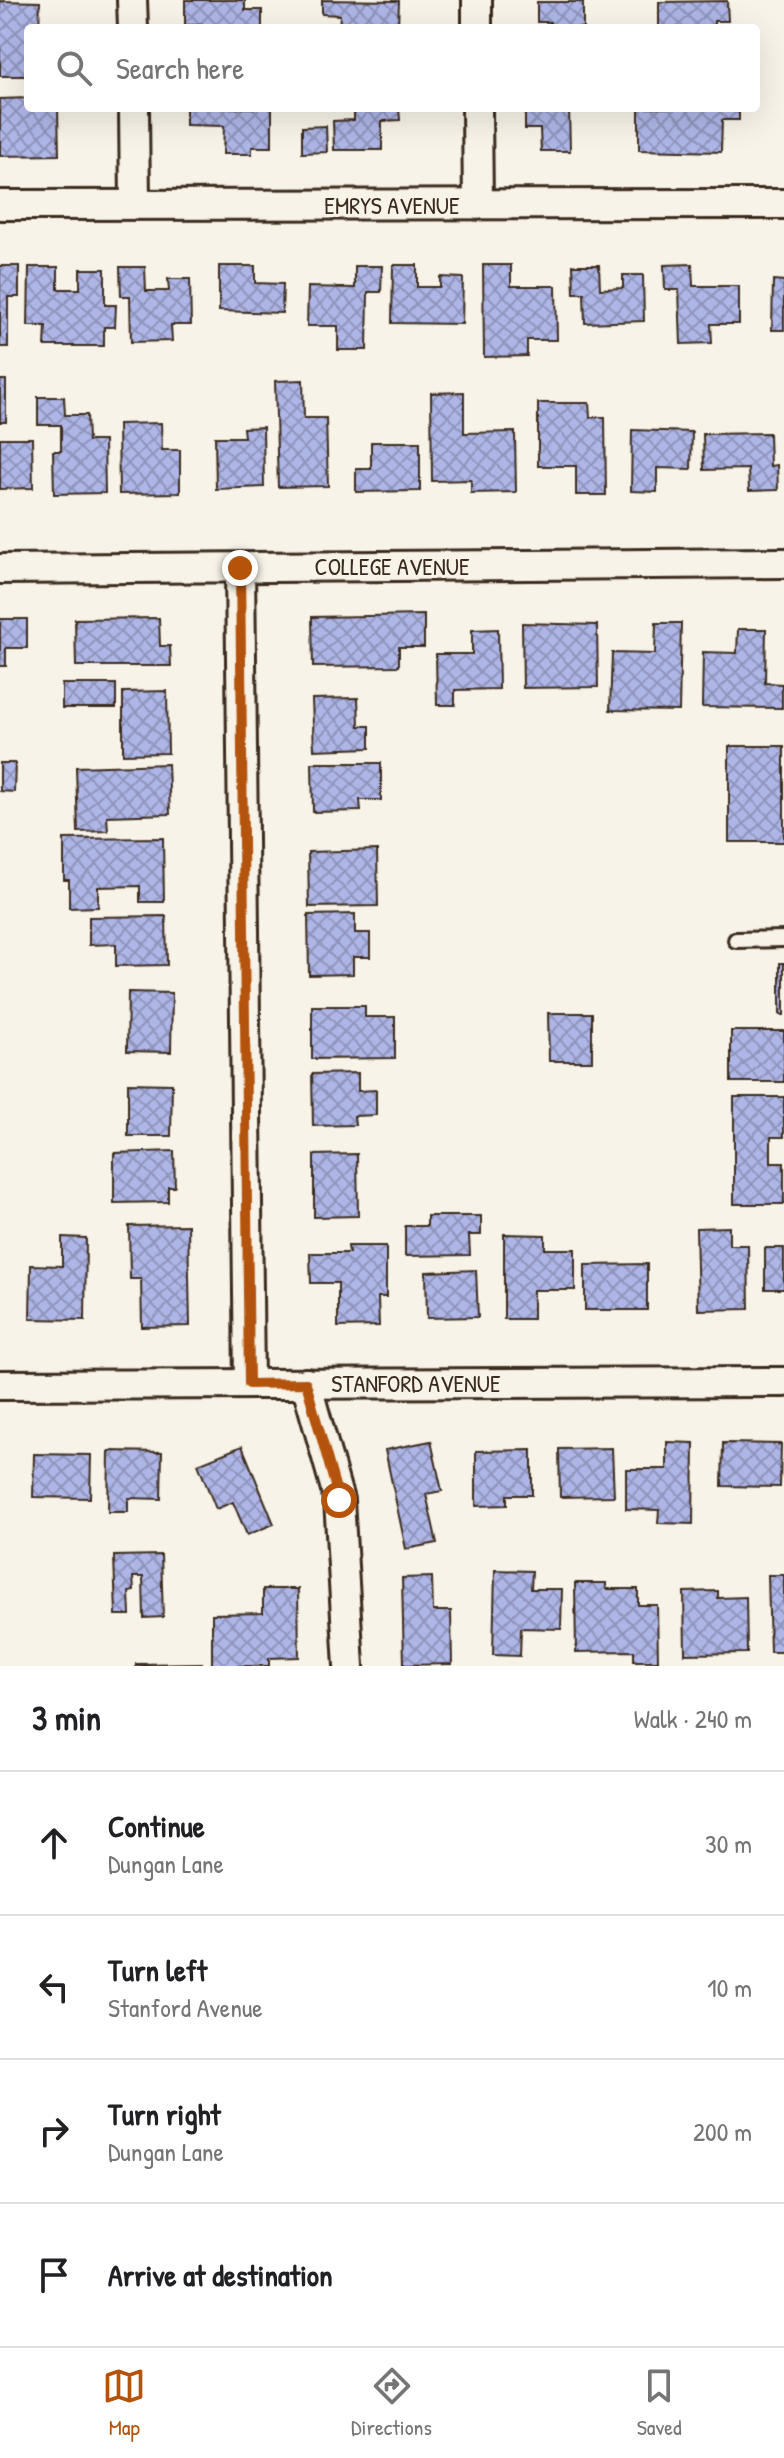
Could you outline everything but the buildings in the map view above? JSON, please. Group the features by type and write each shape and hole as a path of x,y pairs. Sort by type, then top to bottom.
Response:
{"street":[{"path":"132,0 133,24"},
{"path":"477,0 477,24"},
{"path":"134,112 135,205"},
{"path":"477,112 478,205"},
{"name":"EMRYS AVENUE","path":"0,205 784,204"},
{"name":"COLLEGE AVENUE","path":"0,569 784,563"},
{"path":"240,568 249,1384"},
{"name":"STANFORD AVENUE","path":"0,1385 784,1382"},
{"path":"306,1383 339,1500 349,1666"}],"lane":[{"path":"736,940 784,939"}],"route":[{"path":"240,568 249,1384 306,1383 339,1500"}]}
